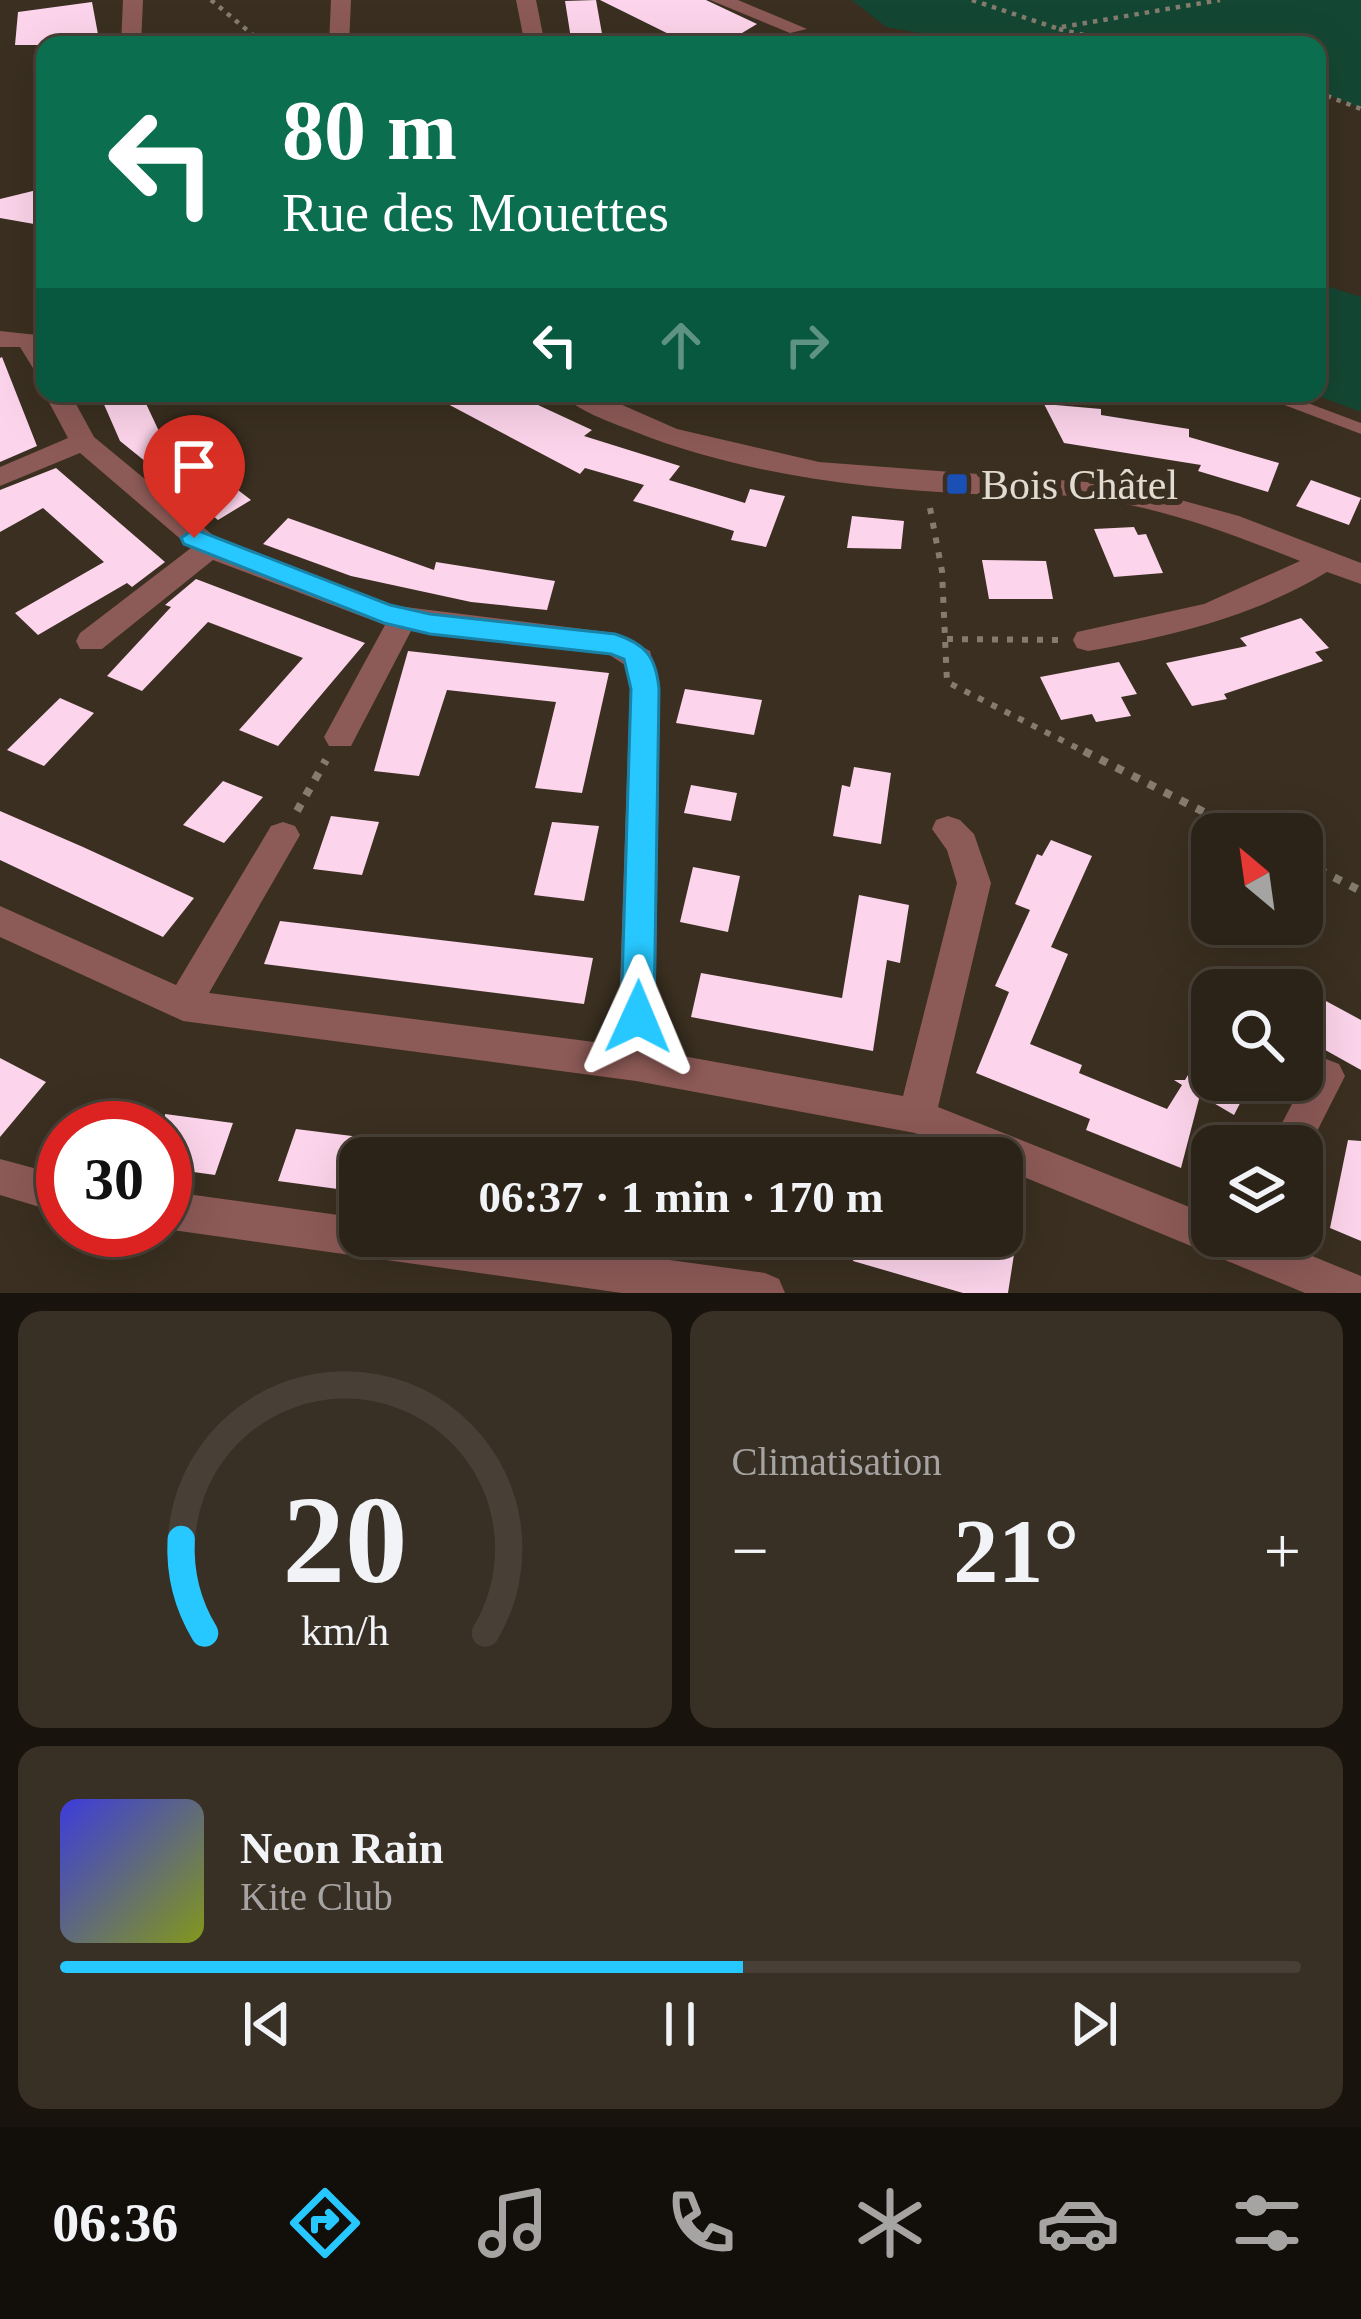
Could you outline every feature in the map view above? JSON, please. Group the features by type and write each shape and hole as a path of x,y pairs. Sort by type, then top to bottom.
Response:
{"street":[{"path":"131,36 133,0"},
{"path":"339,36 341,0"},
{"path":"526,0 533,36"},
{"path":"720,0 797,29"},
{"path":"1,337 28,340 36,353"},
{"path":"62,402 83,442 210,548 403,618 615,644 639,659 645,689 636,1064"},
{"path":"595,402 662,430 780,465 923,482 1087,488 1134,495 1193,510 1361,574"},
{"path":"0,477 83,442"},
{"path":"91,641 210,548"},
{"path":"1088,640 1230,609 1264,597 1324,560"},
{"path":"340,737 403,618"},
{"path":"916,1116 974,883 962,844 948,829"},
{"path":"183,1005 283,835"},
{"path":"0,921 183,1005 636,1064 916,1116 1191,1224"},
{"path":"1300,1125 1326,1076"},
{"path":"0,1177 36,1188"},
{"path":"192,1214 766,1293"},
{"path":"1270,1257 1353,1293"}],"lane":[{"path":"1290,402 1361,429"}],"path":[{"path":"211,0 254,36"},
{"path":"973,0 1088,36"},
{"path":"1056,28 1220,0"},
{"path":"1326,95 1361,109"},
{"path":"923,482 942,571 947,682 1206,813"},
{"path":"947,639 1088,640"},
{"path":"283,835 340,737"},
{"path":"1323,872 1361,891"}],"green space":[{"path":"852,0 1361,0 1361,108 1326,94 1326,36 936,36 886,27"},
{"path":"1326,286 1361,297 1361,412 1326,399"}],"building":[{"path":"596,0 602,36 571,36 565,1"},
{"path":"600,0 706,0 757,24 737,36 673,36"},
{"path":"92,2 98,36 36,36 36,45 15,45 18,12"},
{"path":"36,190 36,222 0,218 0,199"},
{"path":"0,358 37,446 0,462"},
{"path":"103,402 145,402 173,461 221,435 212,470 251,500 218,520 120,441"},
{"path":"444,402 531,402 592,430 584,436 680,466 669,480 745,503 750,489 785,496 766,547 731,540 734,531 633,501 644,485 585,468 580,474"},
{"path":"1044,404 1101,409 1101,415 1189,429 1189,437 1279,463 1268,492 1198,471 1201,465 1064,443"},
{"path":"56,468 165,562 132,587 127,583 38,635 15,613 104,562 43,508 0,532 0,490"},
{"path":"1311,480 1361,498 1349,525 1296,506"},
{"path":"852,516 904,521 901,549 847,548"},
{"path":"288,518 434,570 436,562 555,581 547,610 471,602 351,576 263,544"},
{"path":"1134,527 1138,535 1146,534 1163,573 1114,577 1094,529"},
{"path":"982,560 1046,561 1053,599 989,599"},
{"path":"196,579 365,643 278,746 239,730 303,658 208,622 142,691 107,676 171,607 165,605"},
{"path":"1301,618 1329,648 1315,652 1323,661 1224,694 1227,699 1192,706 1166,663 1247,646 1240,638"},
{"path":"408,651 609,673 582,793 535,788 556,702 447,690 419,776 374,771"},
{"path":"1119,662 1137,694 1121,697 1131,716 1096,722 1092,714 1061,720 1040,677"},
{"path":"685,689 762,700 754,735 676,723"},
{"path":"60,698 94,713 44,766 7,750"},
{"path":"854,767 891,773 881,844 833,836 842,785 850,787"},
{"path":"223,781 263,797 224,843 183,825"},
{"path":"691,785 737,793 731,821 684,813"},
{"path":"0,811 194,898 163,937 0,860"},
{"path":"331,816 379,822 362,875 313,869"},
{"path":"552,822 599,826 584,901 534,895"},
{"path":"1051,840 1092,856 1051,947 1068,954 1030,1044 1082,1065 1079,1073 1167,1109 1182,1085 1174,1080 1185,1080 1191,1070 1191,1101 1198,1101 1181,1168 1086,1130 1090,1119 976,1073 1009,992 995,986 1030,910 1015,904 1037,854 1042,856"},
{"path":"693,867 740,876 728,932 680,922"},
{"path":"859,895 909,905 900,963 887,960 873,1051 691,1017 701,973 842,998"},
{"path":"280,921 593,958 584,1004 264,964"},
{"path":"1323,999 1361,1020 1361,1070 1323,1049"},
{"path":"0,1058 46,1082 0,1137"},
{"path":"1210,1101 1241,1101 1234,1115"},
{"path":"192,1118 233,1123 215,1175 192,1172"},
{"path":"296,1129 360,1137 339,1137 339,1189 278,1181"},
{"path":"1348,1140 1361,1141 1361,1241 1330,1228"},
{"path":"854,1257 1014,1257 1008,1293 963,1293 853,1261"}],"place":[{"name":"Bois Châtel","path":"957,484"}],"route":[{"path":"194,538 384,614 430,624 615,644 634,652 643,666 645,689 638,1017"}]}
